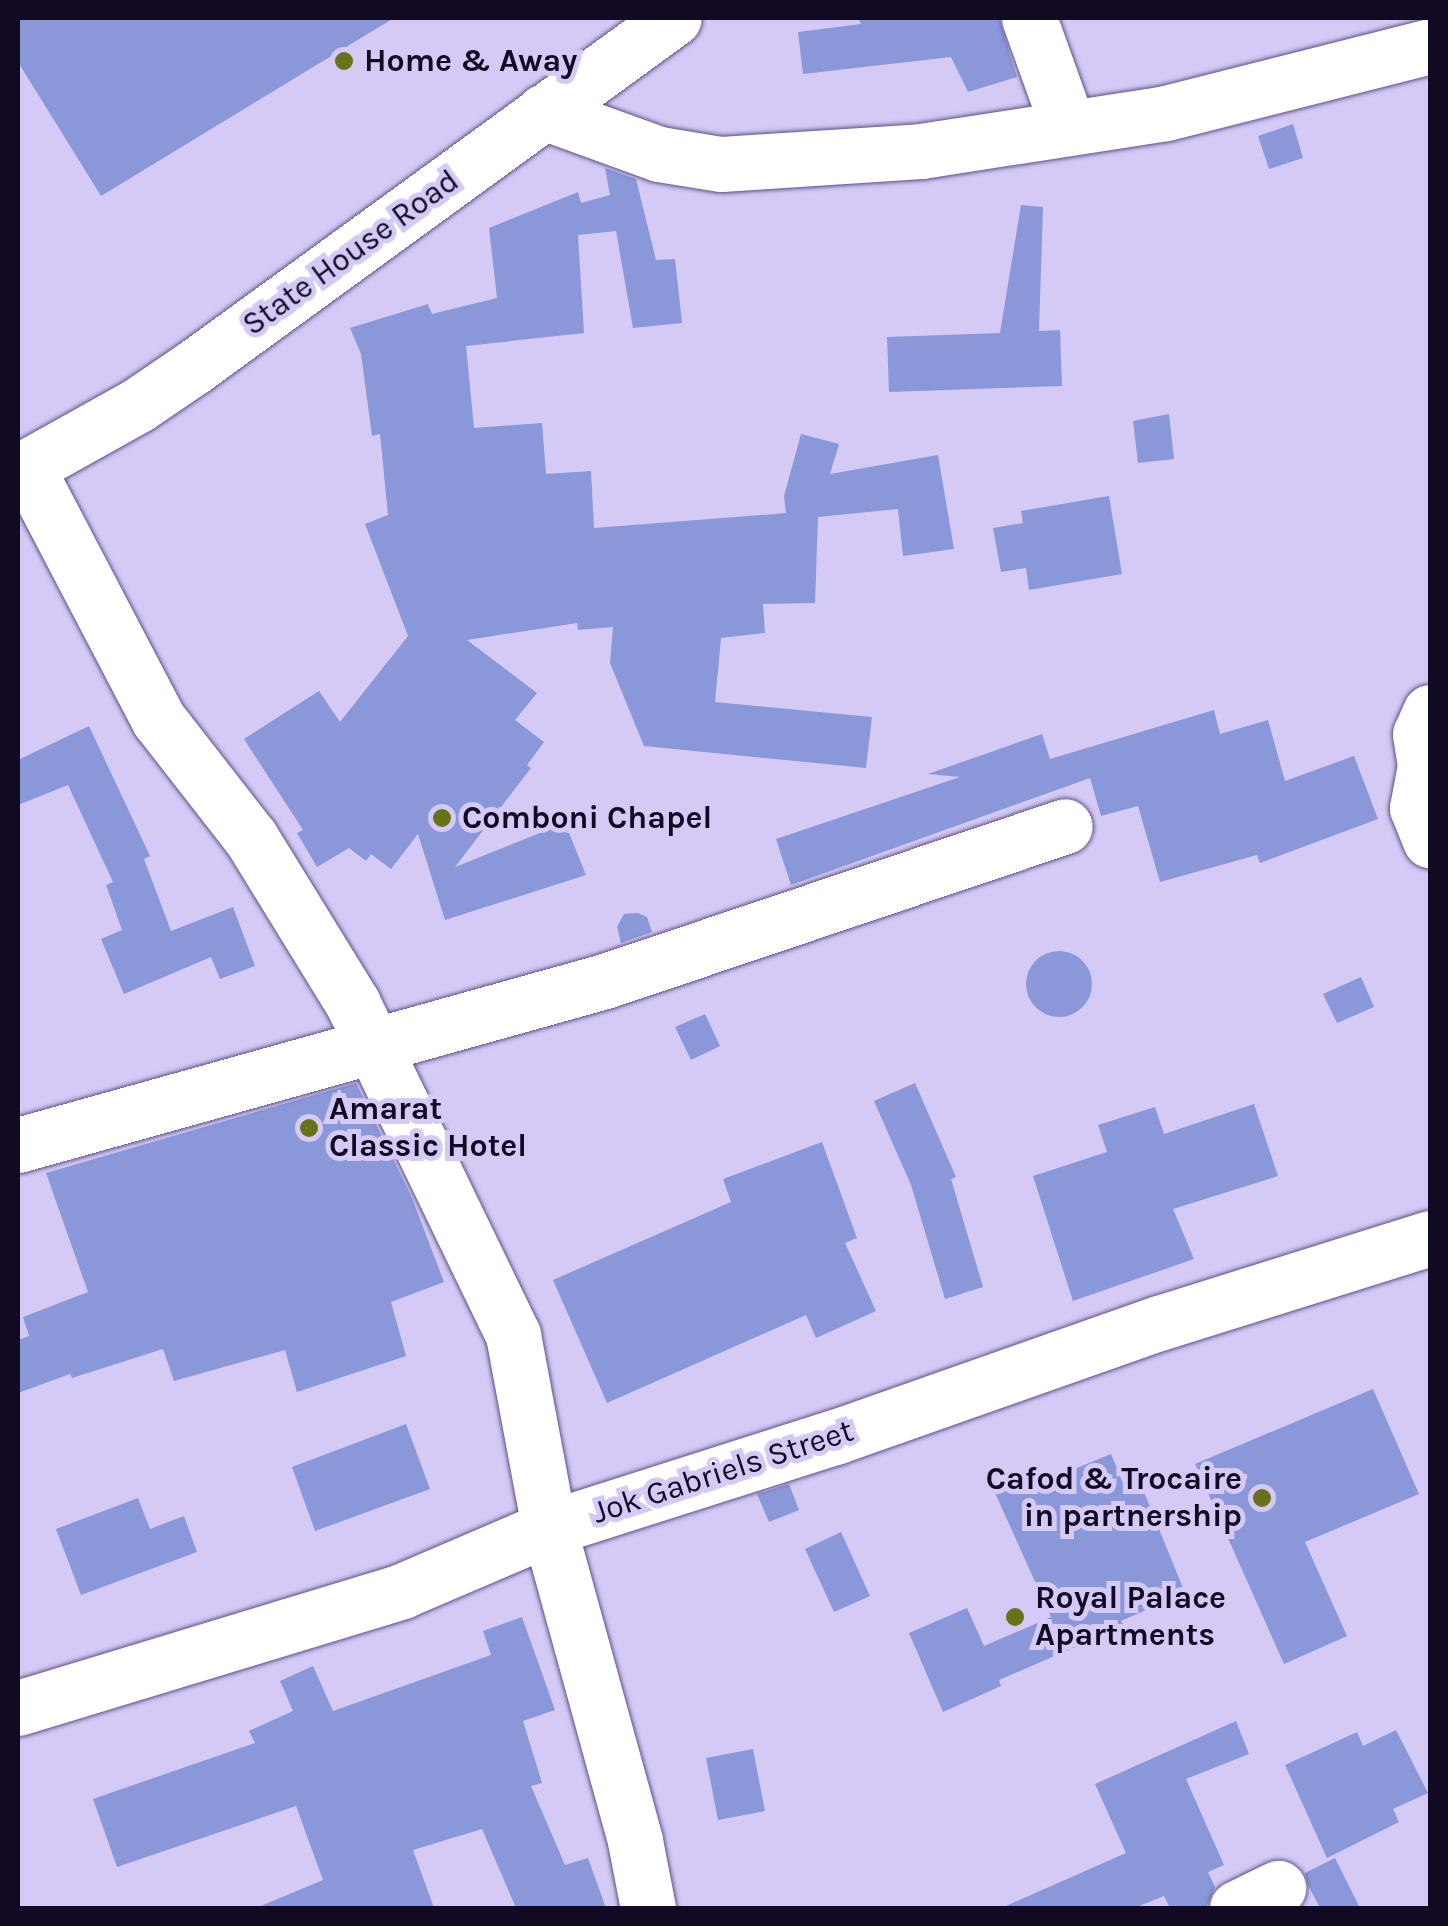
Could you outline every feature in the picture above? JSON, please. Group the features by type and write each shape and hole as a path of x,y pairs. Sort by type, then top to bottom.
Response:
{"street":[{"name":"State House Road","path":"25,457 194,368 674,18"},
{"path":"1029,18 1068,127"},
{"path":"543,112 659,154 721,164 921,151 1166,112 1430,46"},
{"path":"25,457 159,720 252,838 353,1004 513,1336 549,1528 635,1840 648,1908"},
{"path":"1430,712 1420,734 1425,766 1417,808 1430,840"},
{"path":"18,1145 623,975 1065,826"},
{"name":"Jok Gabriels Street","path":"18,1708 402,1591 549,1528 835,1437 1159,1323 1430,1238"}],"building":[{"path":"18,18 394,18 101,196 18,62"},
{"path":"858,18 999,18 1017,77 968,92 951,57 803,74 798,32 861,24"},
{"path":"1293,124 1303,158 1269,169 1258,136"},
{"path":"605,168 636,179 656,260 675,259 682,323 633,328 616,231 578,235 584,333 466,346 474,428 542,423 546,474 591,471 594,528 786,513 784,496 801,434 839,444 830,474 938,455 954,549 903,556 898,509 818,517 815,603 763,604 765,633 721,638 715,702 872,717 866,768 644,746 610,663 613,627 578,630 577,623 467,640 537,693 515,720 544,742 527,765 531,768 455,867 565,823 586,875 445,920 418,834 391,869 371,854 366,861 349,848 317,867 297,833 303,830 244,739 319,691 340,722 408,636 365,524 388,515 380,434 372,436 361,354 350,328 428,304 432,314 497,298 489,228 578,192 581,203 610,195"},
{"path":"1021,205 1043,207 1039,331 1060,330 1062,386 889,392 887,337 1000,333"},
{"path":"1169,414 1174,459 1138,463 1133,421"},
{"path":"1109,496 1122,574 1029,590 1026,568 1001,572 993,528 1023,523 1021,511"},
{"path":"1214,710 1220,734 1268,720 1285,781 1354,756 1378,819 1260,863 1257,855 1160,882 1138,806 1101,816 1090,778 791,885 776,839 960,777 928,774 1042,734 1050,759"},
{"path":"89,726 150,856 144,859 171,931 233,907 255,966 220,979 211,957 124,994 101,939 122,930 106,885 113,882 68,785 18,805 18,760"},
{"path":"624,914 647,917 652,932 621,943 617,927"},
{"path":"1059,951 1072,953 1082,961 1090,971 1090,997 1082,1007 1072,1015 1059,1017 1046,1015 1036,1007 1028,997 1026,984 1028,971 1036,961 1046,953"},
{"path":"1361,977 1374,1007 1337,1023 1323,994"},
{"path":"705,1014 720,1046 691,1060 675,1027"},
{"path":"356,1083 412,1198 444,1282 391,1302 406,1356 297,1392 285,1350 174,1381 163,1349 72,1378 70,1374 18,1393 18,1340 29,1336 23,1317 88,1292 46,1173"},
{"path":"915,1083 956,1177 951,1179 983,1287 945,1299 911,1185 874,1101"},
{"path":"1254,1104 1278,1176 1173,1209 1194,1259 1073,1301 1033,1176 1107,1152 1098,1125 1155,1107 1164,1134"},
{"path":"822,1142 857,1238 845,1243 876,1311 816,1338 806,1315 607,1403 553,1280 731,1202 723,1179"},
{"name":"Cafod & Trocaire in partnership","path":"1373,1389 1419,1494 1305,1542 1347,1636 1284,1664 1195,1464"},
{"path":"406,1424 430,1489 315,1531 292,1467"},
{"path":"1111,1454 1127,1493 1142,1487 1185,1593 1121,1621 1124,1626 999,1680 1001,1686 943,1712 909,1633 967,1608 984,1646 1051,1617 991,1484 1030,1466 1038,1484"},
{"path":"789,1484 799,1510 769,1522 757,1494"},
{"path":"138,1498 150,1529 184,1516 197,1552 81,1595 56,1529"},
{"path":"841,1532 870,1596 834,1612 805,1549"},
{"path":"522,1617 555,1710 523,1721 542,1783 531,1786 565,1865 588,1858 606,1908 516,1908 482,1829 413,1850 434,1908 256,1908 323,1880 296,1806 117,1867 93,1799 255,1743 249,1731 293,1711 280,1681 313,1666 333,1711 491,1655 483,1631"},
{"path":"1236,1721 1249,1754 1186,1779 1224,1865 1208,1872 1215,1887 1206,1908 1170,1908 1164,1896 1134,1908 1001,1908 1126,1853 1095,1784"},
{"path":"1396,1730 1428,1793 1393,1809 1399,1822 1327,1858 1285,1765 1357,1732 1363,1746"},
{"path":"753,1749 765,1811 718,1820 706,1758"},
{"path":"1335,1858 1360,1908 1320,1908 1308,1885 1305,1873"}],"place":[{"name":"Home & Away","path":"344,61"},
{"name":"Comboni Chapel","path":"442,818"},
{"name":"Amarat Classic Hotel","path":"309,1128"},
{"name":"Cafod & Trocaire in partnership","path":"1262,1498"},
{"name":"Royal Palace Apartments","path":"1015,1617"}]}
